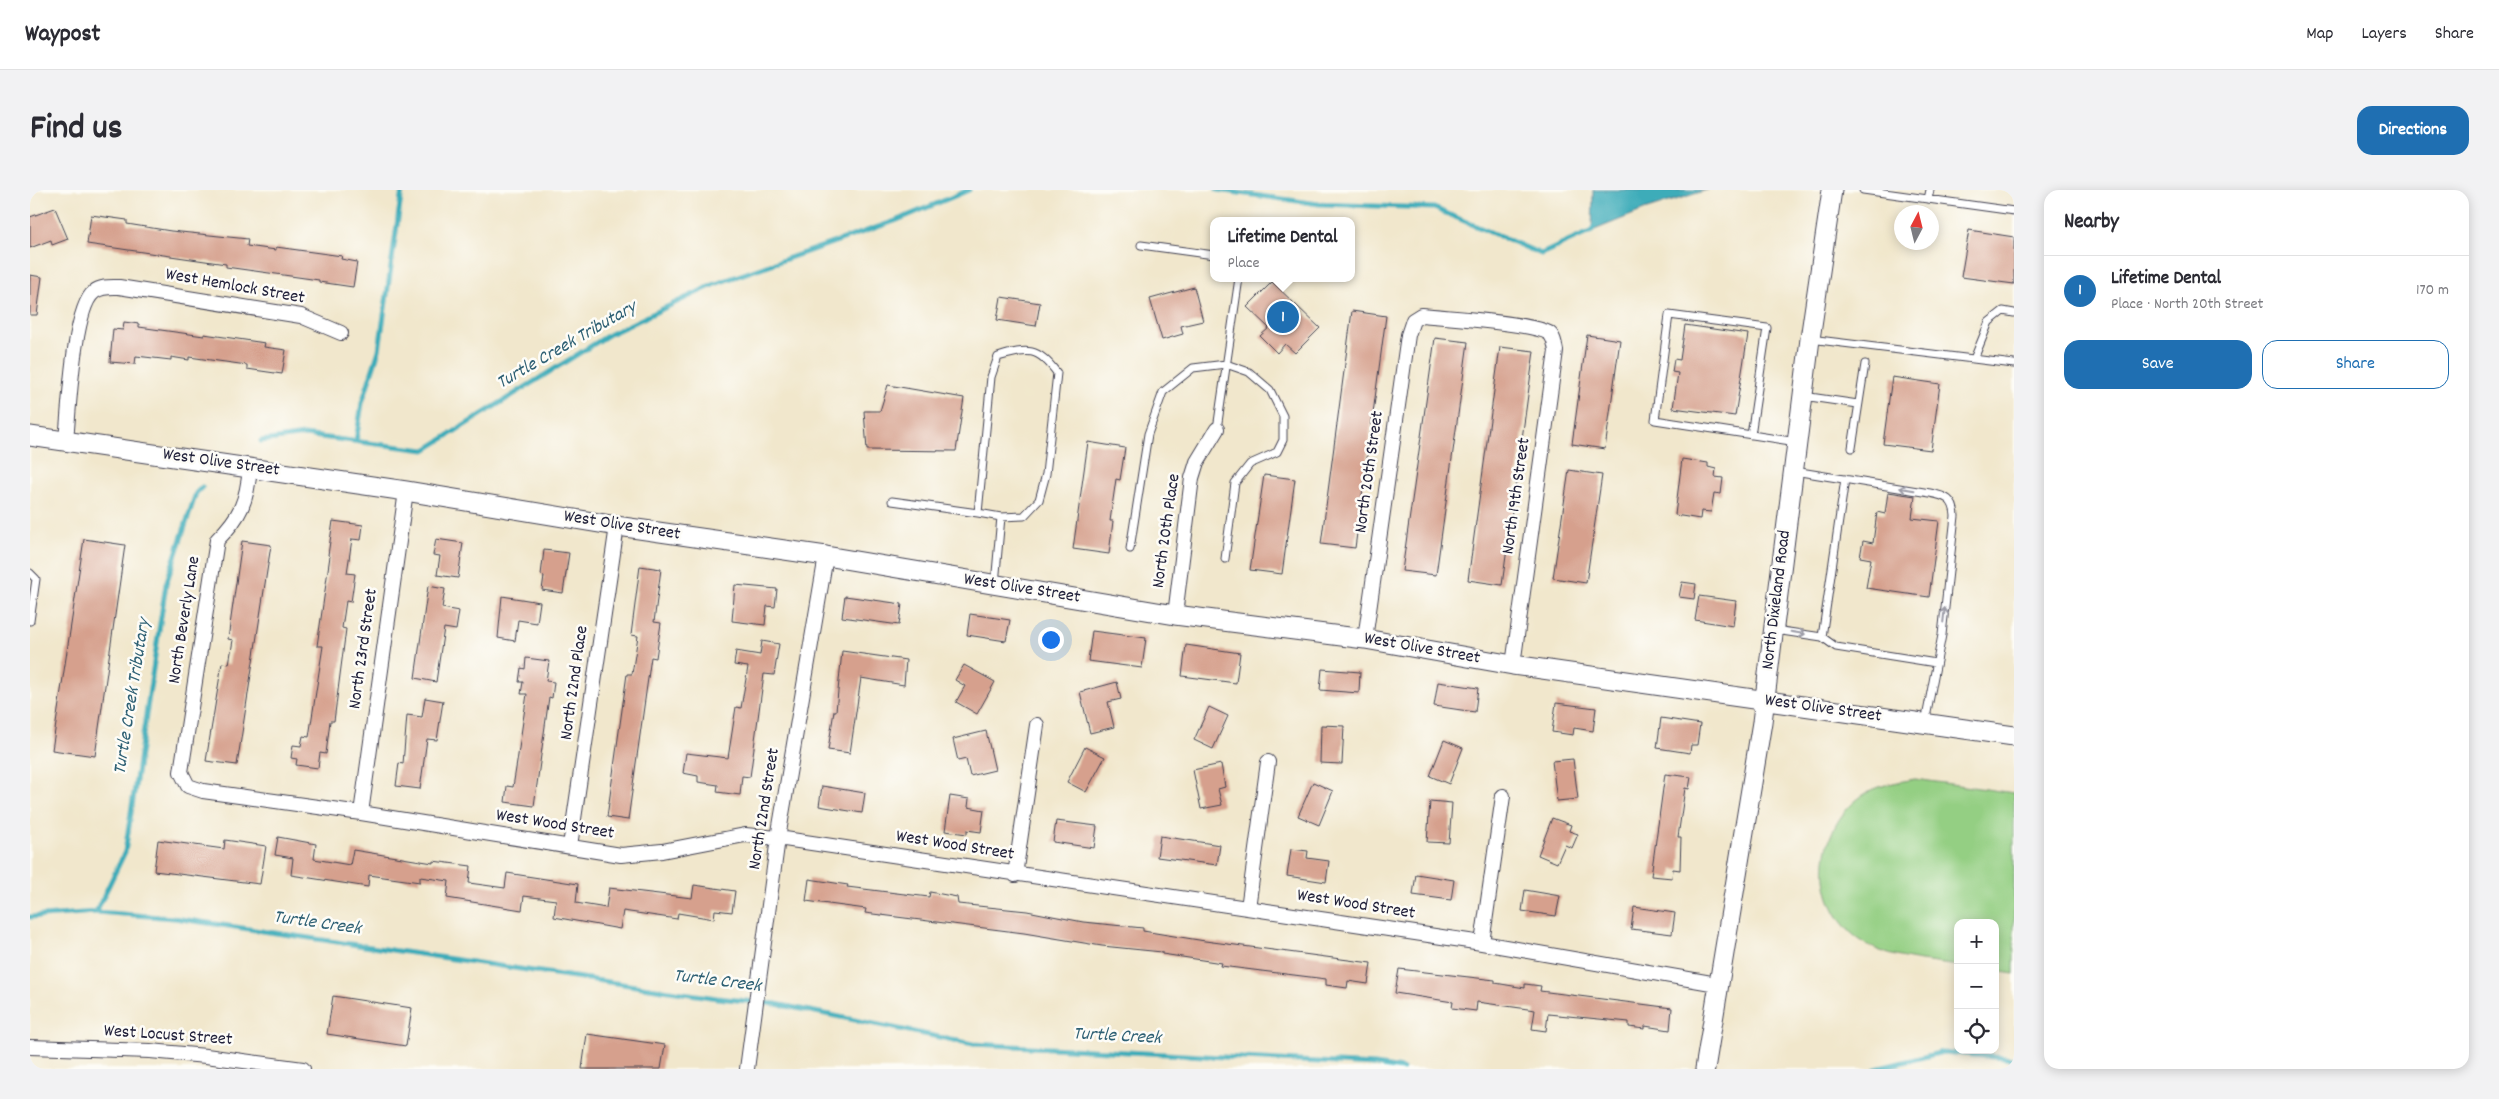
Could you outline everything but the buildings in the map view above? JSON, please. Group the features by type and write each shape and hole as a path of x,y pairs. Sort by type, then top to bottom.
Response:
{"main road":[{"name":"North Dixieland Road","path":"1704,1069 1765,701 1810,339 1832,190"},
{"name":"West Olive Street","path":"30,436 406,491 617,526 826,556 1175,615 1366,639 1513,666 2014,736"}],"street":[{"name":"West Hemlock Street","path":"66,442 80,318 85,304 94,292 107,287 120,287 301,316 341,333"},
{"name":"North 19th Street","path":"1421,314 1524,327 1549,333 1554,340 1556,351 1513,666"},
{"name":"North 20th Street","path":"1366,639 1408,335 1413,320 1421,314"},
{"name":"North 20th Place","path":"1175,615 1192,478 1197,462 1218,429"},
{"name":"North Beverly Lane","path":"188,786 181,772 217,540 232,525 244,506 250,468"},
{"name":"North 23rd Street","path":"360,813 406,491"},
{"name":"North 22nd Place","path":"570,846 617,526"},
{"name":"North 22nd Street","path":"746,1069 778,838 826,556"},
{"path":"1015,875 1037,725"},
{"path":"1248,908 1268,762"},
{"name":"West Wood Street","path":"188,786 202,791 360,813 621,855 662,851 745,835 778,838 1015,875 1482,943 1717,984"},
{"path":"1482,943 1503,796"},
{"name":"West Locust Street","path":"30,1047 150,1051 206,1056 303,1069"}],"lane":[{"path":"1863,190 2014,212"},
{"path":"1928,199 1930,190"},
{"path":"1141,245 1210,254"},
{"path":"1218,429 1238,282"},
{"path":"1974,359 1989,322 2003,311 2014,313"},
{"path":"1751,435 1767,328 1669,315 1655,420 1751,435 1797,442"},
{"path":"1810,339 2014,364"},
{"path":"892,501 1000,517 1024,516 1039,500 1046,474 1057,373 1045,357 1022,350 998,357 991,377 978,513"},
{"path":"1130,549 1148,434 1163,392 1193,368 1226,364 1249,372 1270,390 1283,416 1283,440 1277,452 1250,464 1235,483 1226,559"},
{"path":"1852,448 1864,364"},
{"path":"1803,396 1858,404"},
{"path":"1793,471 1930,492 1947,497 1955,505 1942,635 1925,724"},
{"path":"1822,637 1845,480"},
{"path":"995,585 1000,517"},
{"path":"30,573 36,579 30,620"},
{"path":"1774,630 1822,637 1836,647 1936,663"}],"green space":[{"path":"1915,779 2014,793 2014,974 1999,972 1999,919 1954,919 1954,965 1909,959 1874,948 1863,942 1845,927 1833,908 1826,888 1825,866 1828,844 1836,824 1850,806 1868,792 1897,782"}],"water":[{"path":"1593,190 1707,190 1644,210 1592,231"}],"waterway":[{"path":"356,441 362,403 379,350 402,190"},
{"name":"Turtle Creek Tributary","path":"261,441 304,435 425,450 610,334 715,284 895,221 969,190"},
{"name":"Turtle Creek Tributary","path":"1217,190 1319,204 1434,208 1541,254 1592,231 1594,226"},
{"name":"Turtle Creek Tributary","path":"96,912 125,852 166,584 196,493 202,487"},
{"name":"Turtle Creek","path":"30,917 96,912 174,918 717,998 776,1004 973,1044 1375,1065 1402,1069"},
{"name":"Turtle Creek","path":"1876,1069 1943,1052 2014,1059"}],"place":[{"name":"Lifetime Dental","path":"1283,317"}]}
